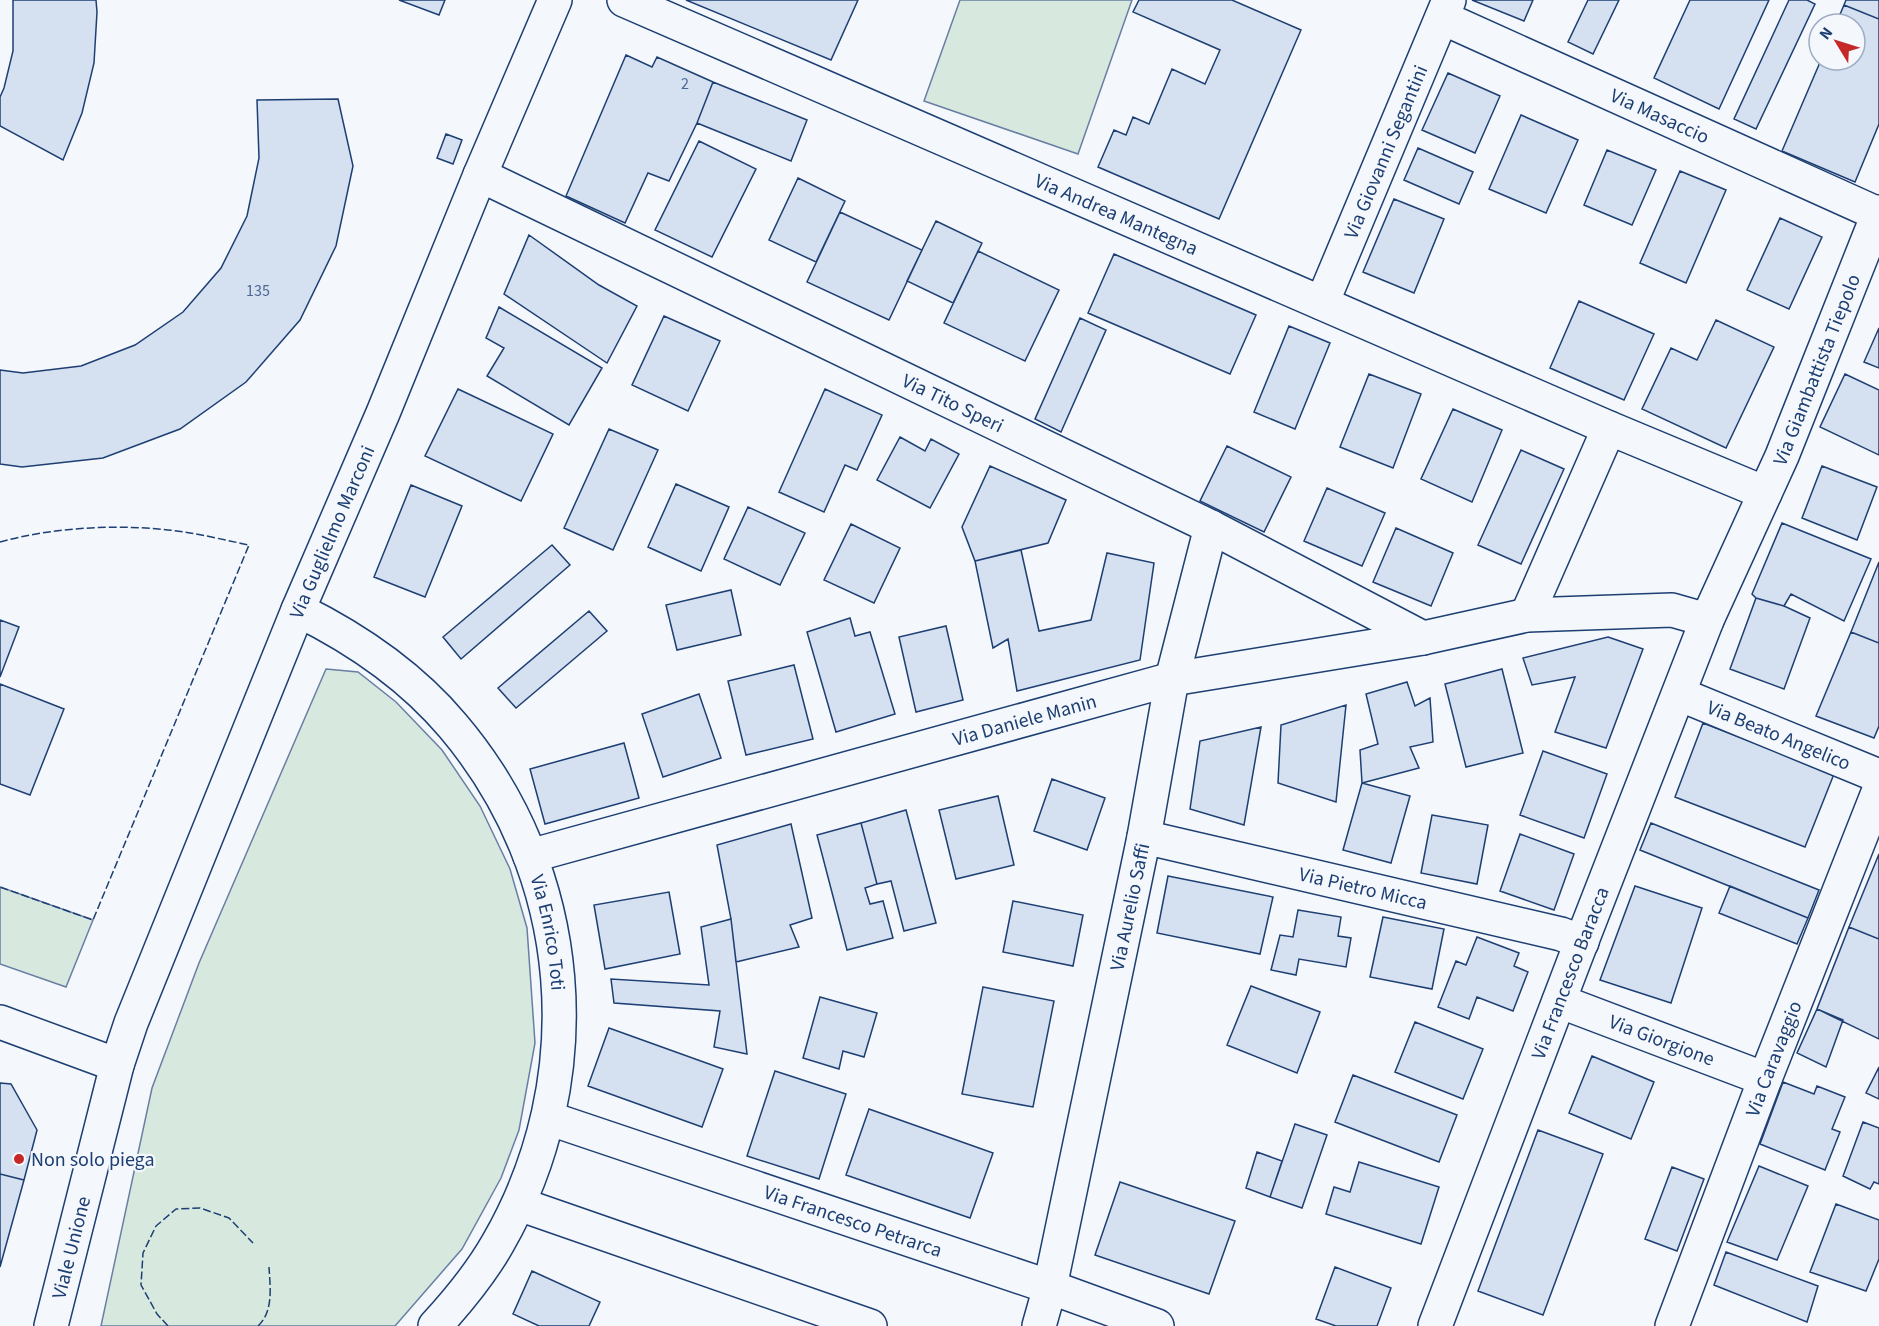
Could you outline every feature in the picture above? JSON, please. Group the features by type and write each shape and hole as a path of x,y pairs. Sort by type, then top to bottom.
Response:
{"street":[{"name":"Via Guglielmo Marconi","path":"117,1065 135,1012 298,610 383,413 480,175 555,0"},
{"name":"Via Andrea Mantegna","path":"624,0 1610,428 1765,493"},
{"name":"Via Giovanni Segantini","path":"1322,303 1446,9"},
{"name":"Via Masaccio","path":"1446,9 1879,213"},
{"name":"Via Tito Speri","path":"480,175 1211,527 1423,638"},
{"name":"Via Giambattista Tiepolo","path":"1707,620 1765,493 1879,213"},
{"path":"1527,615 1610,428"},
{"name":"Via Aurelio Saffi","path":"1039,1326 1050,1287 1144,837 1172,679 1211,527"},
{"name":"Via Enrico Toti","path":"298,610 336,629 372,652 408,680 452,725 483,765 509,810 530,856 545,902 554,945 559,989 560,1031 556,1074 548,1118 535,1165 498,1244 472,1282 435,1326"},
{"name":"Via Daniele Manin","path":"530,856 1172,679 1423,638 1527,615 1672,610 1707,620"},
{"name":"Via Francesco Baracca","path":"1435,1326 1581,942 1707,620"},
{"name":"Via Beato Angelico","path":"1679,694 1879,776"},
{"name":"Via Caravaggio","path":"1672,1326 1765,1079 1879,790"},
{"name":"Via Pietro Micca","path":"1144,837 1561,934 1581,942"},
{"name":"Via Giorgione","path":"1559,1000 1765,1079"},
{"path":"0,1022 117,1065"},
{"name":"Viale Unione","path":"51,1326 117,1065"},
{"name":"Via Francesco Petrarca","path":"548,1118 1050,1287 1157,1326"},
{"path":"519,1203 870,1326"}],"shaded area":[{"path":"960,0 1132,0 1078,154 924,101"},
{"path":"326,669 358,672 396,702 442,750 480,806 510,869 527,928 535,1043 519,1130 501,1178 462,1249 395,1326 101,1326 152,1088 199,963"},
{"path":"0,887 93,920 66,987 0,964"}],"building":[{"path":"13,0 96,0 94,63 82,113 63,160 0,126 0,97 13,51"},
{"path":"399,0 445,0 439,15"},
{"path":"686,0 858,0 831,60"},
{"path":"1139,0 1232,0 1301,30 1219,219 1098,167 1114,130 1126,135 1133,117 1149,124 1172,69 1205,84 1220,50 1133,12"},
{"path":"1472,0 1533,0 1524,21"},
{"path":"1588,0 1619,0 1593,54 1568,42"},
{"path":"1690,0 1769,0 1719,109 1654,78"},
{"path":"1789,0 1807,0 1815,4 1811,12 1807,12 1807,21 1756,129 1734,119"},
{"path":"1846,0 1879,0 1879,19 1867,14 1867,12 1844,5"},
{"path":"1844,5 1862,12 1841,12"},
{"path":"1867,14 1879,19 1879,124 1855,182 1782,151 1816,72 1867,72"},
{"path":"626,55 652,67 657,57 713,82 697,123 669,181 648,173 625,223 566,196"},
{"path":"1448,73 1500,96 1475,153 1422,130"},
{"path":"713,82 807,120 791,161 697,123"},
{"path":"338,99 353,166 336,246 300,320 246,382 180,429 103,458 22,467 0,464 0,370 23,373 81,366 135,345 183,312 221,268 247,216 259,158 257,100"},
{"path":"1521,115 1578,140 1546,213 1489,189"},
{"path":"446,134 462,140 453,164 437,158"},
{"path":"699,141 756,169 712,257 655,230"},
{"path":"1418,148 1473,172 1459,204 1404,180"},
{"path":"1607,150 1656,170 1632,225 1584,205"},
{"path":"1680,171 1726,190 1686,283 1640,263"},
{"path":"798,178 845,201 816,262 769,240"},
{"path":"1394,199 1444,219 1414,293 1363,272"},
{"path":"840,212 922,250 889,320 807,282"},
{"path":"1780,218 1822,237 1789,309 1747,290"},
{"path":"936,221 982,243 953,303 907,281"},
{"path":"529,235 599,285 637,306 607,363 504,294"},
{"path":"978,251 1059,290 1025,361 944,323"},
{"path":"1114,254 1256,315 1230,374 1088,313"},
{"path":"1579,301 1654,334 1624,400 1550,368"},
{"path":"499,307 602,368 569,425 487,376 504,348 486,338"},
{"path":"664,316 720,341 688,411 632,385"},
{"path":"1080,318 1106,330 1061,432 1035,419"},
{"path":"1716,320 1774,347 1726,448 1642,409 1671,348 1697,360"},
{"path":"1289,326 1330,343 1295,429 1254,412"},
{"path":"1879,328 1879,368 1864,362"},
{"path":"1369,374 1421,394 1393,468 1340,447"},
{"path":"1845,374 1879,390 1879,455 1820,427"},
{"path":"458,389 553,434 521,501 425,456"},
{"path":"825,389 882,415 857,470 845,465 824,512 779,492"},
{"path":"1453,409 1502,430 1472,502 1421,479"},
{"path":"609,429 658,450 613,550 564,528"},
{"path":"900,437 925,451 931,439 959,454 930,508 877,480"},
{"path":"1227,446 1291,477 1264,532 1200,501"},
{"path":"1521,450 1564,469 1521,564 1478,545"},
{"path":"990,466 1066,500 1048,543 975,561 962,527"},
{"path":"1822,466 1877,487 1857,540 1802,518"},
{"path":"676,484 729,507 701,571 648,547"},
{"path":"411,485 462,506 425,597 374,577"},
{"path":"1327,488 1385,513 1362,566 1304,541"},
{"path":"748,507 805,533 780,585 724,559"},
{"path":"1782,523 1871,559 1844,621 1791,594 1784,606 1756,598 1752,594"},
{"path":"851,524 900,548 874,603 824,580"},
{"path":"1396,528 1453,553 1431,606 1373,582"},
{"path":"552,545 570,565 461,659 443,637"},
{"path":"1021,550 1039,631 1091,620 1107,553 1154,563 1140,660 1017,691 1008,639 993,648 975,561"},
{"path":"1879,562 1879,643 1851,632"},
{"path":"731,590 741,635 677,650 666,605"},
{"path":"1756,598 1784,606 1810,618 1784,689 1730,669"},
{"path":"589,611 607,631 516,708 498,688"},
{"path":"850,618 855,636 870,632 895,714 836,732 807,632"},
{"path":"0,620 19,627 0,677"},
{"path":"946,626 963,700 916,712 899,637"},
{"path":"1851,632 1879,643 1879,726 1874,738 1816,716"},
{"path":"1608,637 1643,649 1606,748 1555,732 1575,677 1532,685 1523,658"},
{"path":"794,665 813,739 746,755 728,681"},
{"path":"1502,669 1523,753 1466,767 1445,684"},
{"path":"1407,682 1415,706 1430,698 1433,742 1410,747 1419,768 1362,783 1360,750 1378,744 1366,694"},
{"path":"0,684 64,709 30,795 0,784"},
{"path":"699,694 721,758 663,777 642,714"},
{"path":"1346,705 1336,802 1278,783 1281,725"},
{"path":"1703,723 1834,774 1805,847 1675,797"},
{"path":"1261,727 1244,825 1190,809 1200,741"},
{"path":"624,743 639,798 545,824 530,769"},
{"path":"1543,751 1607,774 1584,838 1520,815"},
{"path":"1052,779 1105,798 1087,850 1034,831"},
{"path":"1362,783 1410,796 1391,863 1343,850"},
{"path":"998,796 1014,865 956,879 939,810"},
{"path":"906,810 936,923 904,931 891,881 877,884 861,823"},
{"path":"1432,815 1488,825 1477,884 1421,873"},
{"path":"861,823 877,884 865,888 870,904 883,901 893,938 847,950 817,835"},
{"path":"1651,823 1819,890 1808,918 1640,850"},
{"path":"791,824 812,918 790,925 799,947 736,962 731,919 717,845"},
{"path":"1520,834 1574,854 1554,910 1500,891"},
{"path":"1879,854 1879,939 1849,927"},
{"path":"1168,876 1273,897 1260,954 1157,933"},
{"path":"1635,886 1702,908 1671,1003 1600,980"},
{"path":"1730,886 1808,918 1797,944 1719,913"},
{"path":"669,892 680,954 605,969 594,905"},
{"path":"1013,901 1083,915 1073,966 1003,952"},
{"path":"1298,910 1341,917 1338,936 1351,938 1346,967 1299,959 1296,975 1271,970 1280,935 1293,937"},
{"path":"1383,917 1444,929 1432,989 1370,977"},
{"path":"731,919 747,1054 714,1047 720,1011 614,1003 611,979 709,985 701,927"},
{"path":"1849,927 1879,939 1879,1039 1817,1009"},
{"path":"1477,937 1519,953 1514,966 1528,972 1513,1011 1477,997 1469,1019 1438,1007 1456,961 1466,965"},
{"path":"1251,986 1320,1012 1297,1073 1227,1045"},
{"path":"983,987 1054,1001 1033,1107 962,1094"},
{"path":"820,997 877,1013 864,1057 843,1051 839,1069 803,1058"},
{"path":"1817,1009 1843,1020 1826,1067 1797,1053"},
{"path":"1415,1022 1483,1049 1463,1099 1395,1072"},
{"path":"609,1028 723,1069 702,1127 588,1086"},
{"path":"1592,1056 1654,1082 1631,1139 1569,1113"},
{"path":"1879,1067 1879,1099 1866,1093"},
{"path":"775,1071 846,1094 819,1179 747,1156"},
{"path":"1353,1075 1457,1115 1439,1162 1335,1122"},
{"path":"1783,1082 1814,1094 1817,1086 1845,1097 1832,1129 1840,1132 1825,1170 1760,1144"},
{"path":"0,1083 11,1084 37,1130 24,1180 0,1174"},
{"path":"869,1109 993,1153 970,1218 846,1175"},
{"path":"1863,1122 1879,1128 1879,1184 1874,1182 1870,1189 1843,1176"},
{"path":"1295,1124 1327,1135 1302,1208 1270,1197"},
{"path":"1538,1130 1603,1154 1543,1315 1478,1291"},
{"path":"1257,1152 1282,1161 1270,1197 1246,1188"},
{"path":"1359,1162 1439,1187 1421,1244 1326,1214 1334,1187 1350,1192"},
{"path":"1759,1166 1808,1186 1777,1260 1727,1242"},
{"path":"1672,1167 1704,1179 1677,1251 1645,1239"},
{"path":"0,1174 24,1180 0,1267"},
{"path":"1120,1182 1235,1221 1209,1294 1095,1255"},
{"path":"1836,1204 1879,1220 1879,1259 1866,1291 1810,1272"},
{"path":"1726,1252 1818,1286 1807,1322 1714,1285"},
{"path":"1335,1267 1391,1288 1377,1326 1336,1326 1316,1319"},
{"path":"532,1271 600,1302 589,1326 539,1326 513,1314"}],"fence":[{"path":"0,542 45,532 119,527 197,534 249,545 93,920 0,887"},
{"path":"168,1326 157,1314 141,1285 143,1253 156,1226 176,1209 200,1208 229,1218 253,1243"},
{"path":"258,1326 269,1306 269,1267"}],"place":[{"name":"Non solo piega","path":"19,1159"}]}
